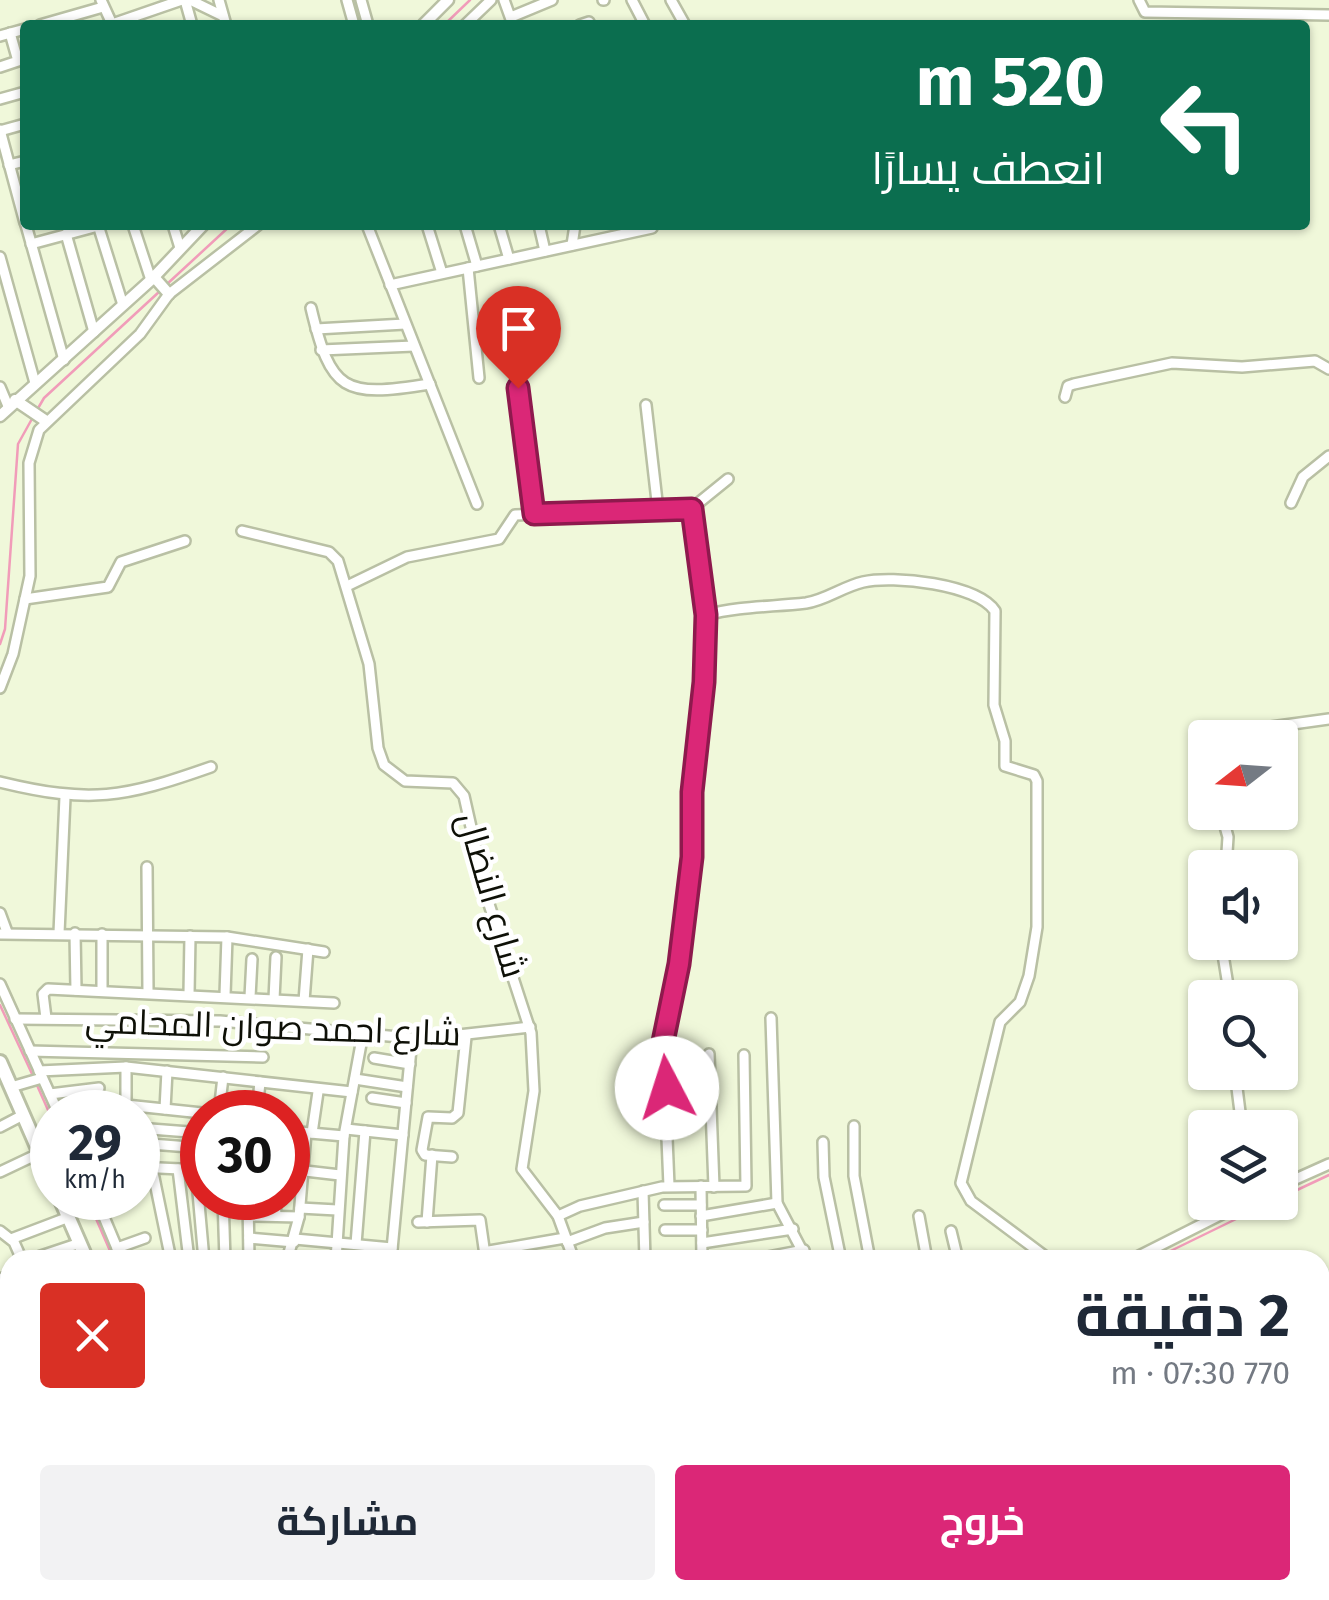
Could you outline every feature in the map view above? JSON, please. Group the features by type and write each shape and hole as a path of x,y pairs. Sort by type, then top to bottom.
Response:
{"main road":[{"path":"0,1062 30,1131"},
{"path":"69,1220 83,1250"}],"street":[{"path":"124,20 185,0 224,20"},
{"path":"219,0 224,20"},
{"path":"428,20 448,0"},
{"path":"476,20 492,0"},
{"path":"514,20 552,0"},
{"path":"1139,0 1145,12 1302,19 1329,14"},
{"path":"55,20 102,4"},
{"path":"0,67 18,61 5,34"},
{"path":"0,130 20,199"},
{"path":"9,165 20,162"},
{"path":"0,190 16,190"},
{"path":"26,230 64,360"},
{"path":"30,244 82,230"},
{"path":"99,230 123,305"},
{"path":"135,230 154,279 167,293"},
{"path":"175,230 180,248"},
{"path":"0,416 154,279 198,230"},
{"path":"0,688 14,654 32,562 29,463 43,419 140,334 167,293 251,230"},
{"path":"369,230 478,504"},
{"path":"429,230 442,273"},
{"path":"466,230 479,378"},
{"path":"500,230 509,259"},
{"path":"540,230 545,251"},
{"path":"572,245 575,230"},
{"path":"390,284 643,230"},
{"path":"66,234 94,332"},
{"path":"0,257 35,383"},
{"path":"311,308 321,350 334,377 348,386 362,389 430,384"},
{"path":"316,329 405,324"},
{"path":"321,350 414,346"},
{"path":"1064,397 1074,384 1172,363 1242,368 1315,361 1329,369"},
{"path":"0,387 16,404 43,419"},
{"path":"518,388 534,514"},
{"path":"646,405 658,510"},
{"path":"1291,504 1303,477 1329,456"},
{"path":"347,586 407,557 499,539 515,515 692,509 728,479"},
{"path":"669,1186 663,1042 679,964 692,857 691,804 701,726 706,615 692,509"},
{"name":"شارع النضال","path":"242,531 328,552 338,561 372,680 380,757 397,778 447,782 462,790 486,898 530,1027 534,1091 521,1161 526,1176 558,1216 570,1250"},
{"path":"25,599 108,587 121,562 185,541"},
{"path":"706,615 767,604 810,602 840,588 887,579 960,591 980,598 995,611 994,705 1005,741 1005,766 1034,774 1036,782 1037,927 1024,995 1000,1022 961,1183 971,1201 1037,1250"},
{"path":"1298,723 1329,719"},
{"path":"0,782 65,796 128,796 211,767"},
{"path":"59,933 65,796"},
{"path":"147,867 148,992"},
{"path":"0,912 3,933 227,937 324,952"},
{"path":"76,933 76,990"},
{"path":"102,934 102,991"},
{"path":"189,994 190,936"},
{"path":"224,995 227,937"},
{"path":"304,1001 308,949"},
{"path":"250,997 252,958"},
{"path":"274,999 276,958"},
{"path":"0,984 48,1090"},
{"path":"46,1018 46,990 224,995 334,1003"},
{"path":"771,1018 776,1203 803,1250"},
{"name":"شارع احمد صوان المحامي","path":"16,1019 220,1021 412,1038 466,1037 530,1027"},
{"path":"336,1250 345,1132 363,1034"},
{"path":"452,1157 422,1150 427,1120 457,1115 466,1037"},
{"path":"249,1238 392,1248 412,1038"},
{"path":"30,1051 264,1056"},
{"path":"709,1054 714,1187"},
{"path":"558,1216 580,1206 669,1186 746,1184 744,1055"},
{"path":"374,1058 410,1064"},
{"path":"9,1085 39,1076 126,1067 352,1092"},
{"path":"126,1067 126,1090"},
{"path":"164,1109 167,1071"},
{"path":"222,1090 223,1078"},
{"path":"355,1079 407,1087"},
{"path":"259,1090 260,1082"},
{"path":"83,1090 99,1088"},
{"path":"310,1128 318,1092"},
{"path":"372,1098 406,1103"},
{"path":"160,1109 180,1111"},
{"path":"0,1127 23,1115"},
{"path":"854,1126 854,1176 868,1250"},
{"path":"310,1133 365,1130 403,1135"},
{"path":"356,1244 365,1130"},
{"path":"823,1142 824,1177 839,1250"},
{"path":"160,1145 180,1146"},
{"path":"160,1161 165,1145"},
{"path":"432,1155 422,1222 482,1221 484,1250"},
{"path":"0,1172 30,1158"},
{"path":"1298,1178 1329,1164"},
{"path":"160,1168 178,1169 188,1250"},
{"path":"310,1172 340,1175"},
{"path":"160,1181 170,1250"},
{"path":"701,1186 702,1250"},
{"path":"643,1191 645,1250"},
{"path":"664,1205 701,1210 776,1203"},
{"path":"310,1211 338,1210"},
{"path":"919,1216 925,1250"},
{"path":"11,1239 60,1220"},
{"path":"105,1220 117,1248 145,1238"},
{"path":"200,1220 203,1250"},
{"path":"224,1220 225,1250"},
{"path":"249,1220 250,1250"},
{"path":"291,1250 298,1220"},
{"path":"1151,1250 1210,1220"},
{"path":"498,1250 644,1222"},
{"path":"702,1242 793,1229"},
{"path":"664,1230 702,1230"},
{"path":"0,1231 18,1250"},
{"path":"950,1231 955,1250"},
{"path":"57,1250 80,1243"},
{"path":"527,1244 528,1250"}],"waterway":[{"path":"449,20 470,0"},
{"path":"166,285 226,230"},
{"path":"37,410 44,398 160,291"},
{"path":"0,644 5,629 18,444 33,417"},
{"path":"0,1005 33,1076"},
{"path":"36,1083 39,1090"},
{"path":"1298,1190 1329,1175"},
{"path":"97,1220 110,1250"},
{"path":"1173,1250 1234,1220"}],"route":[{"path":"518,388 534,514 692,509 695,556 706,615 704,682 692,792 692,857 679,964 663,1042 667,1088"}]}
